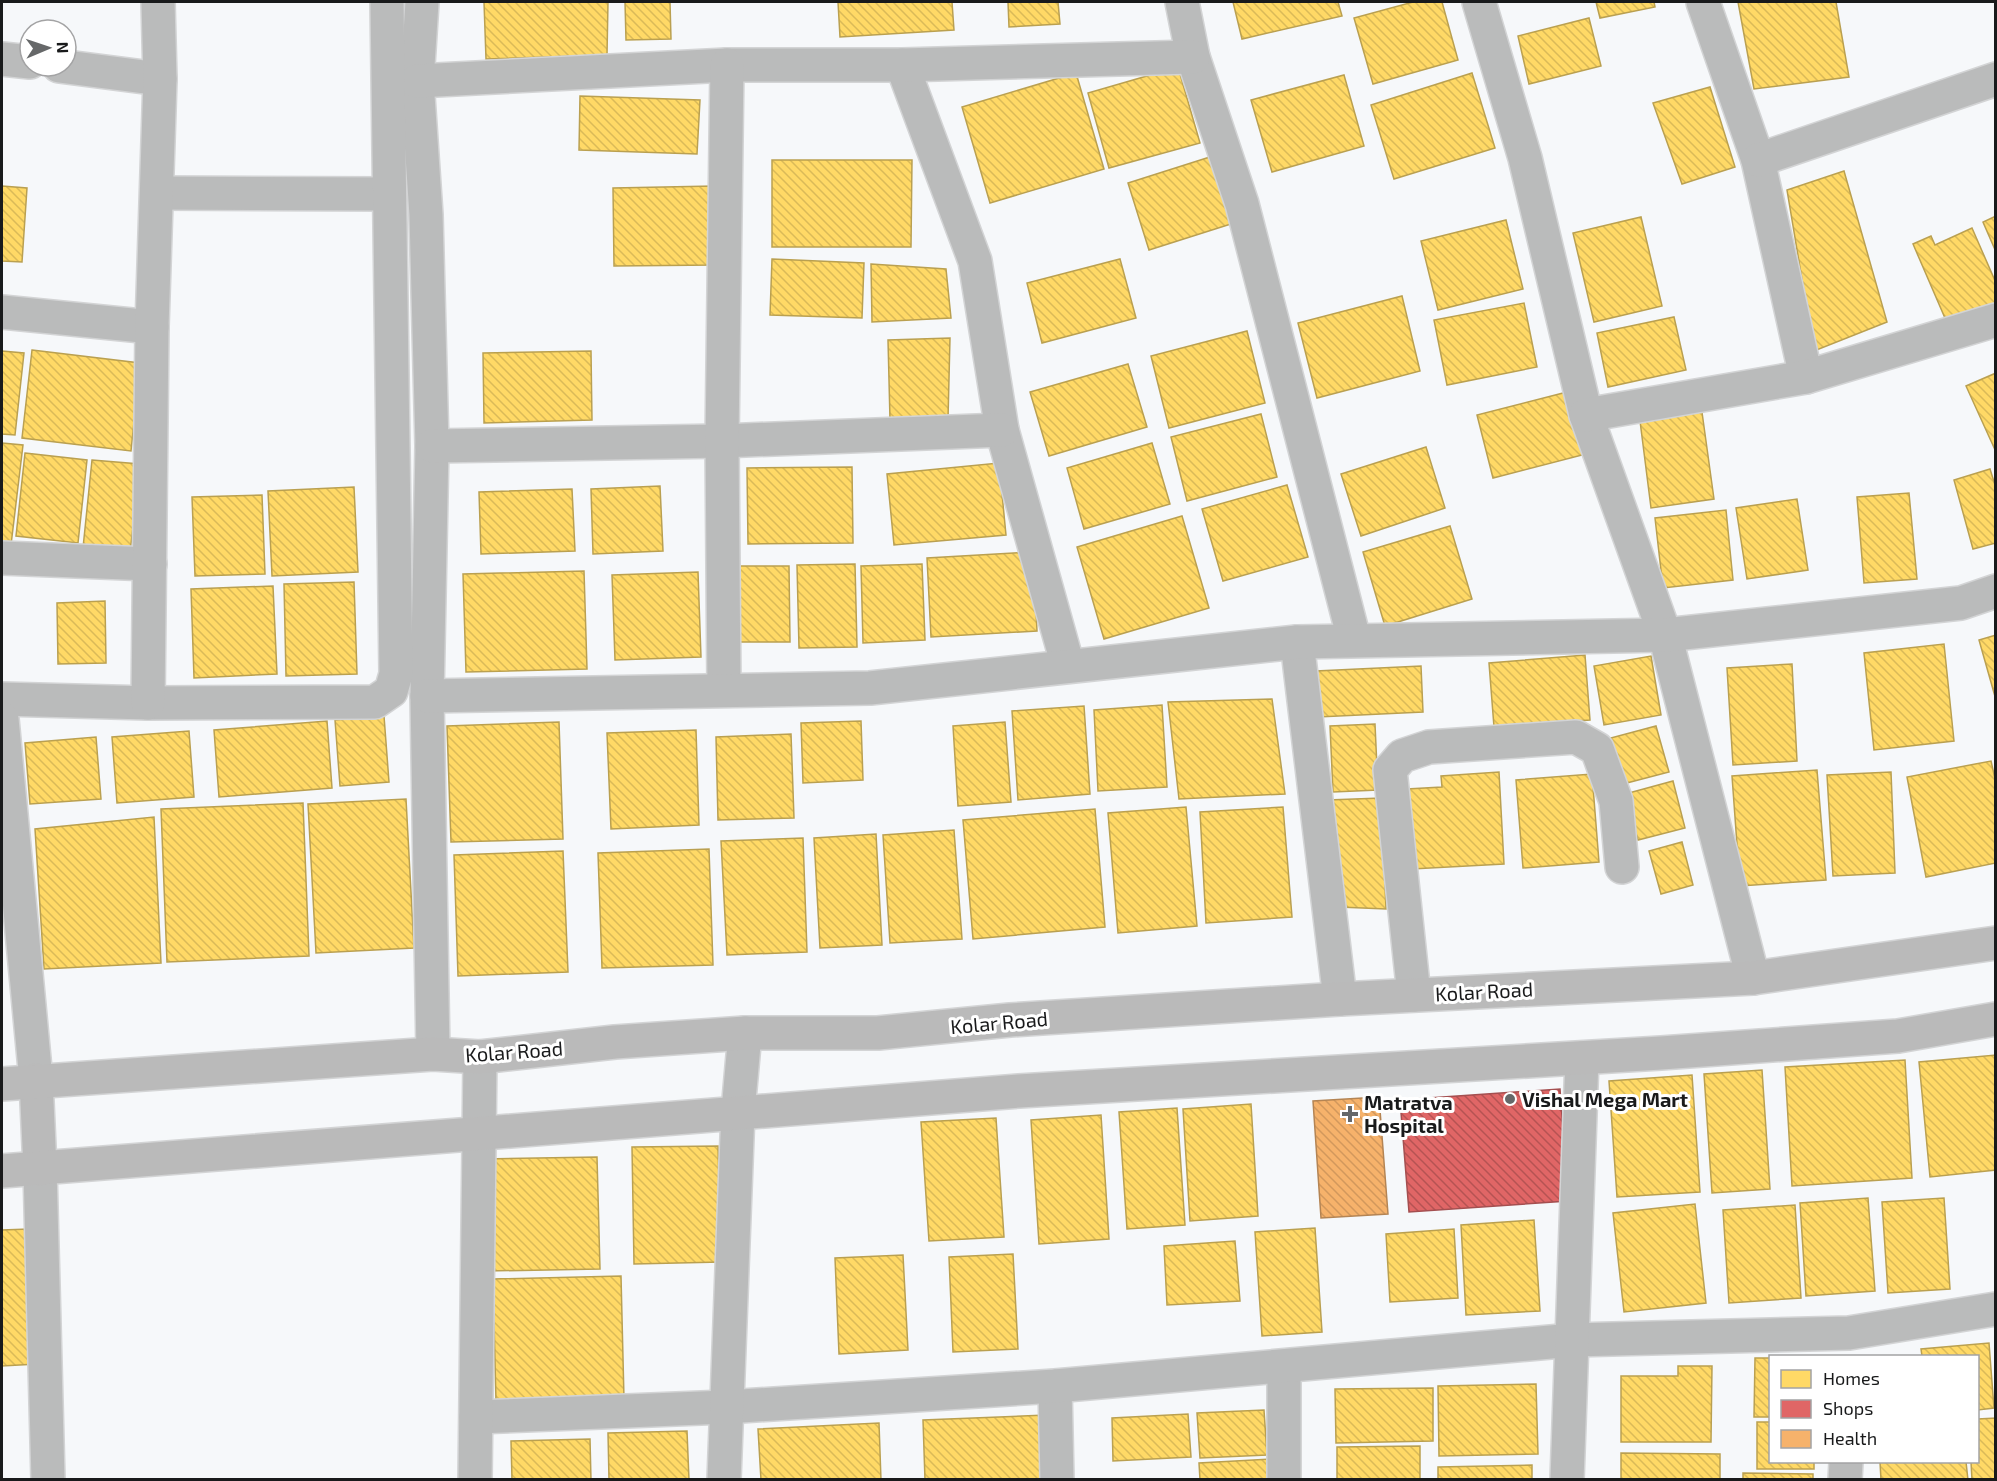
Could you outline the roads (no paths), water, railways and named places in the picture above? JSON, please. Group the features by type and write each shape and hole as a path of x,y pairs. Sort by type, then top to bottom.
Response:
{"main road":[{"name":"Kolar Road","path":"2,1084 433,1054 480,1057 615,1042 745,1032 878,1033 1010,1020 1341,999 1753,978 1995,943"},
{"path":"2,1171 479,1134 738,1111 1898,1036 1995,1018"},
{"path":"36,1080 40,1168"}],"street":[{"path":"148,703 152,327 160,79 158,2"},
{"path":"2,699 148,703 375,702 391,691 396,674 387,2"},
{"path":"422,2 417,81 426,215 432,446 427,696 433,1054"},
{"path":"1182,2 1193,57 1242,204 1354,639"},
{"path":"1479,2 1525,158 1586,415 1665,635 1753,978"},
{"path":"1702,2 1758,160 1806,377"},
{"path":"417,81 727,64 902,65 1193,57"},
{"path":"2,59 18,61"},
{"path":"724,690 722,441 727,64"},
{"path":"902,65 975,261 1002,430 1068,666"},
{"path":"78,68 160,79"},
{"path":"1758,160 1995,79"},
{"path":"158,193 388,194"},
{"path":"2,312 152,327"},
{"path":"1586,415 1806,377 1995,320"},
{"path":"432,446 722,441 1002,430"},
{"path":"2,558 150,564"},
{"path":"427,696 870,688 1297,642 1354,639 1665,635 1961,603 1995,591"},
{"path":"1297,642 1341,999"},
{"path":"2,719 36,1080"},
{"path":"1414,995 1390,770 1402,756 1429,747 1576,737 1597,749 1616,801 1622,867"},
{"path":"724,1479 738,1111 745,1032"},
{"path":"475,1479 480,1057"},
{"path":"1567,1479 1582,1058"},
{"path":"40,1168 48,1479"},
{"path":"476,1417 726,1407 1055,1386 1573,1340 1849,1345 1995,1309"},
{"path":"1284,1367 1284,1479"},
{"path":"1055,1386 1057,1479"},
{"path":"1845,1479 1846,1463"}],"place":[{"name":"Vishal Mega Mart","path":"1510,1099"},
{"name":"Matratva Hospital","path":"1350,1114"}]}
